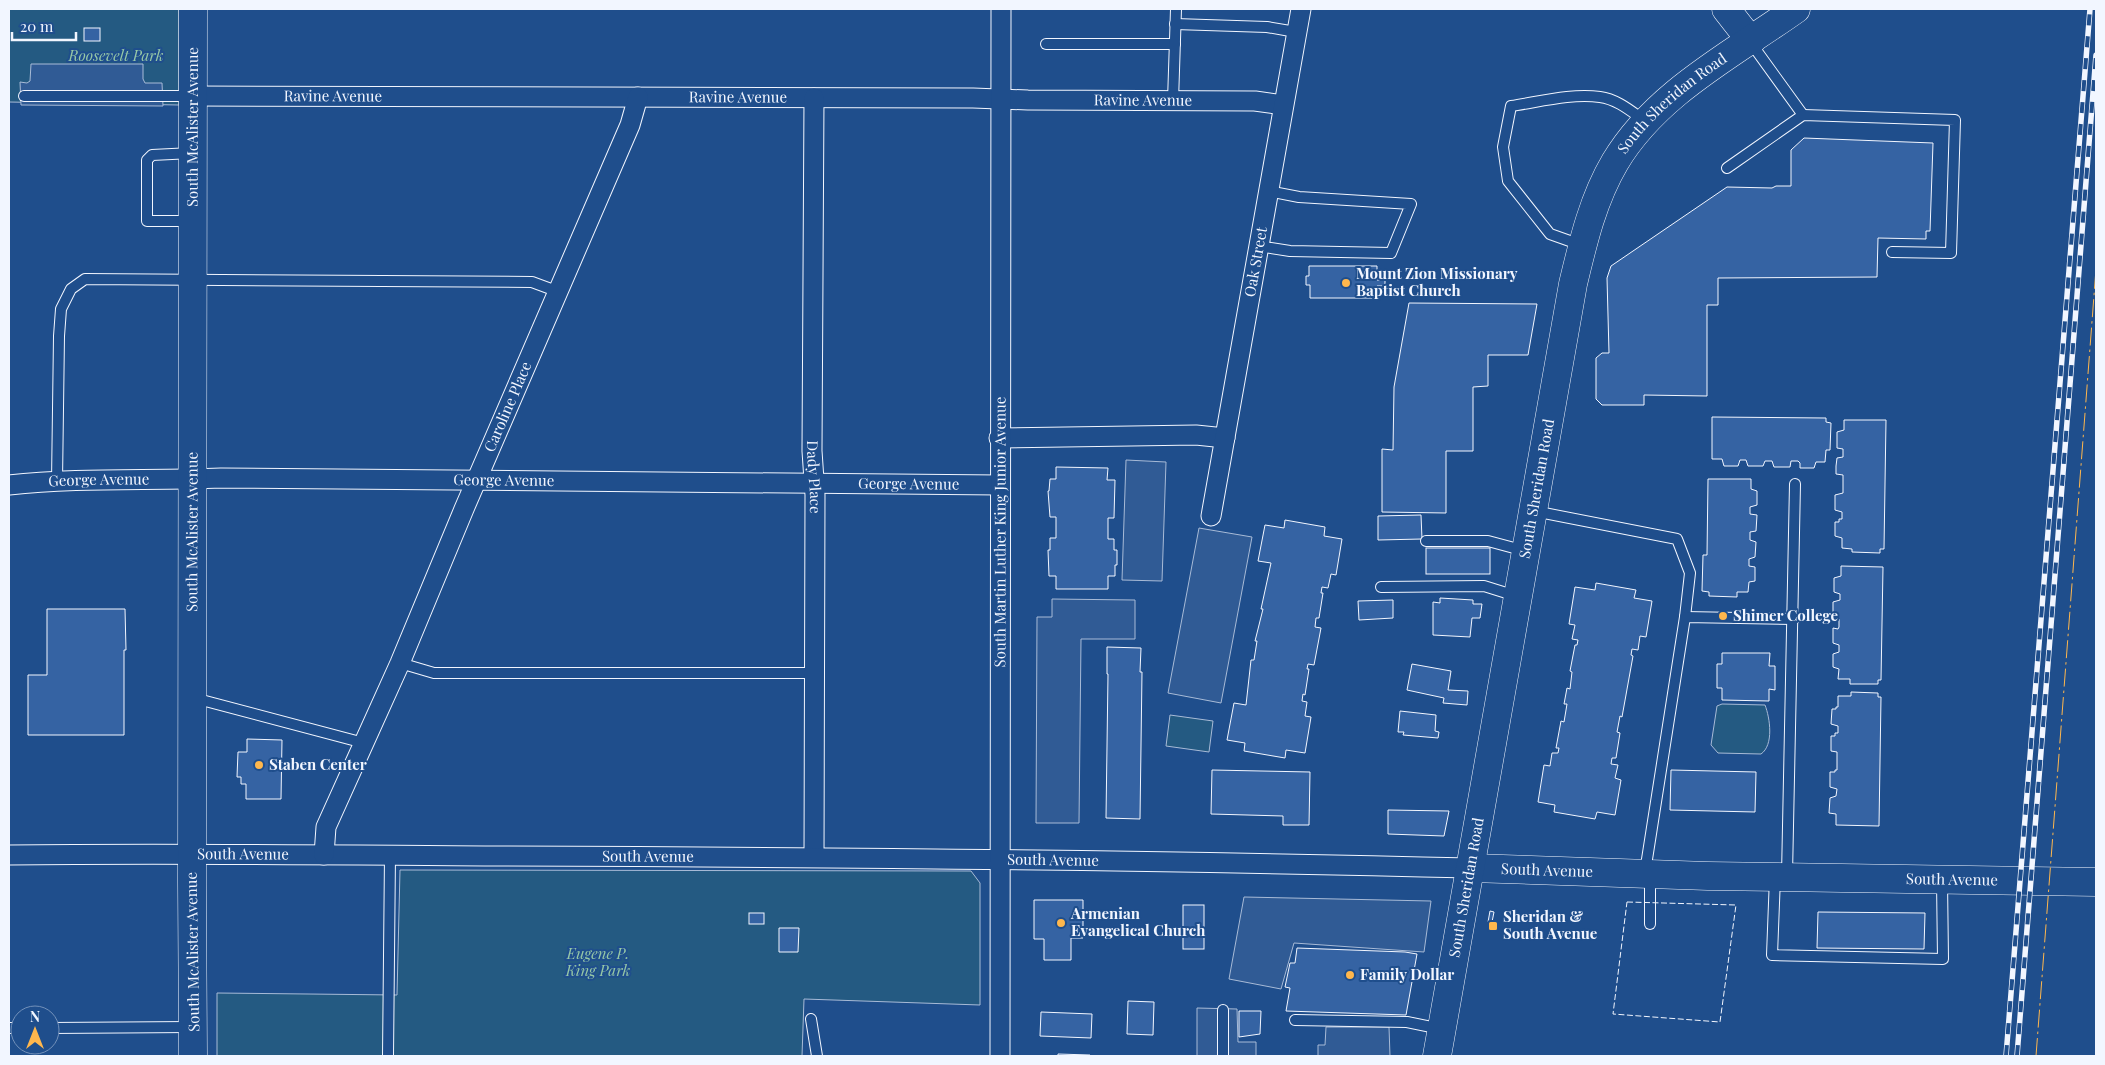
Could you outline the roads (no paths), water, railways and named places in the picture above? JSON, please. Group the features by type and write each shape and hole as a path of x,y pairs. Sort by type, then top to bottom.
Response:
{"main road":[{"name":"South McAlister Avenue","path":"193,1056 194,9"},
{"path":"1726,9 1750,42"},
{"name":"South Sheridan Road","path":"1437,1056 1573,284 1582,245 1602,190 1615,162 1646,122 1666,101 1796,9"},
{"name":"South Avenue","path":"1470,868 1647,874 2096,882"}],"street":[{"name":"South Martin Luther King Junior Avenue","path":"1000,1056 999,438 1001,9"},
{"name":"Oak Street","path":"1212,516 1301,9"},
{"name":"Ravine Avenue","path":"193,96 1255,101 1283,105"},
{"name":"Caroline Place","path":"324,855 326,828 400,663 559,292 630,125 638,97"},
{"name":"Dady Place","path":"814,98 812,451 814,484 814,857"},
{"path":"999,438 1196,435 1225,438"},
{"name":"George Avenue","path":"9,485 58,481 221,478 999,485"},
{"name":"South Avenue","path":"9,855 814,857 1470,868"}],"lane":[{"path":"1173,101 1176,9"},
{"path":"1175,24 1267,27 1296,32"},
{"path":"1750,42 1803,115"},
{"path":"1046,44 1175,44"},
{"path":"24,96 193,96"},
{"path":"1582,245 1550,234 1508,181 1504,147 1510,106 1563,98 1601,97 1625,107 1646,122"},
{"path":"1727,168 1803,115 1955,120 1950,253 1892,252"},
{"path":"193,153 152,155 147,160 147,220 193,221"},
{"path":"1258,246 1290,251 1391,253 1411,204 1299,197 1268,191"},
{"path":"58,481 59,323 61,309 71,289 80,282 91,279 532,282 559,292"},
{"path":"1796,484 1794,619 1781,876 1772,955 1943,958 1942,878"},
{"path":"1533,511 1677,539 1690,573 1647,874 1650,924"},
{"path":"1426,540 1488,540 1526,551"},
{"path":"1381,587 1484,586 1518,596"},
{"path":"1685,617 1794,619"},
{"path":"400,663 434,673 813,673"},
{"path":"193,697 364,742"},
{"path":"388,1056 390,855"},
{"path":"1223,1010 1223,1056"},
{"path":"811,1019 817,1056"},
{"path":"1295,1020 1407,1022 1442,1029"},
{"path":"60,1028 193,1027"}],"railway":[{"path":"2006,1056 2090,9"},
{"path":"2017,1056 2096,55"}],"place":[{"name":"Mount Zion Missionary Baptist Church","path":"1346,283"},
{"name":"Shimer College","path":"1723,616"},
{"name":"Staben Center","path":"259,765"},
{"name":"Armenian Evangelical Church","path":"1061,923"},
{"name":"Sheridan & South Avenue","path":"1493,926"},
{"name":"Family Dollar","path":"1350,975"}],"park label":[{"name":"Roosevelt Park","path":"116,56"},
{"name":"Eugene P. King Park","path":"598,962"}]}
